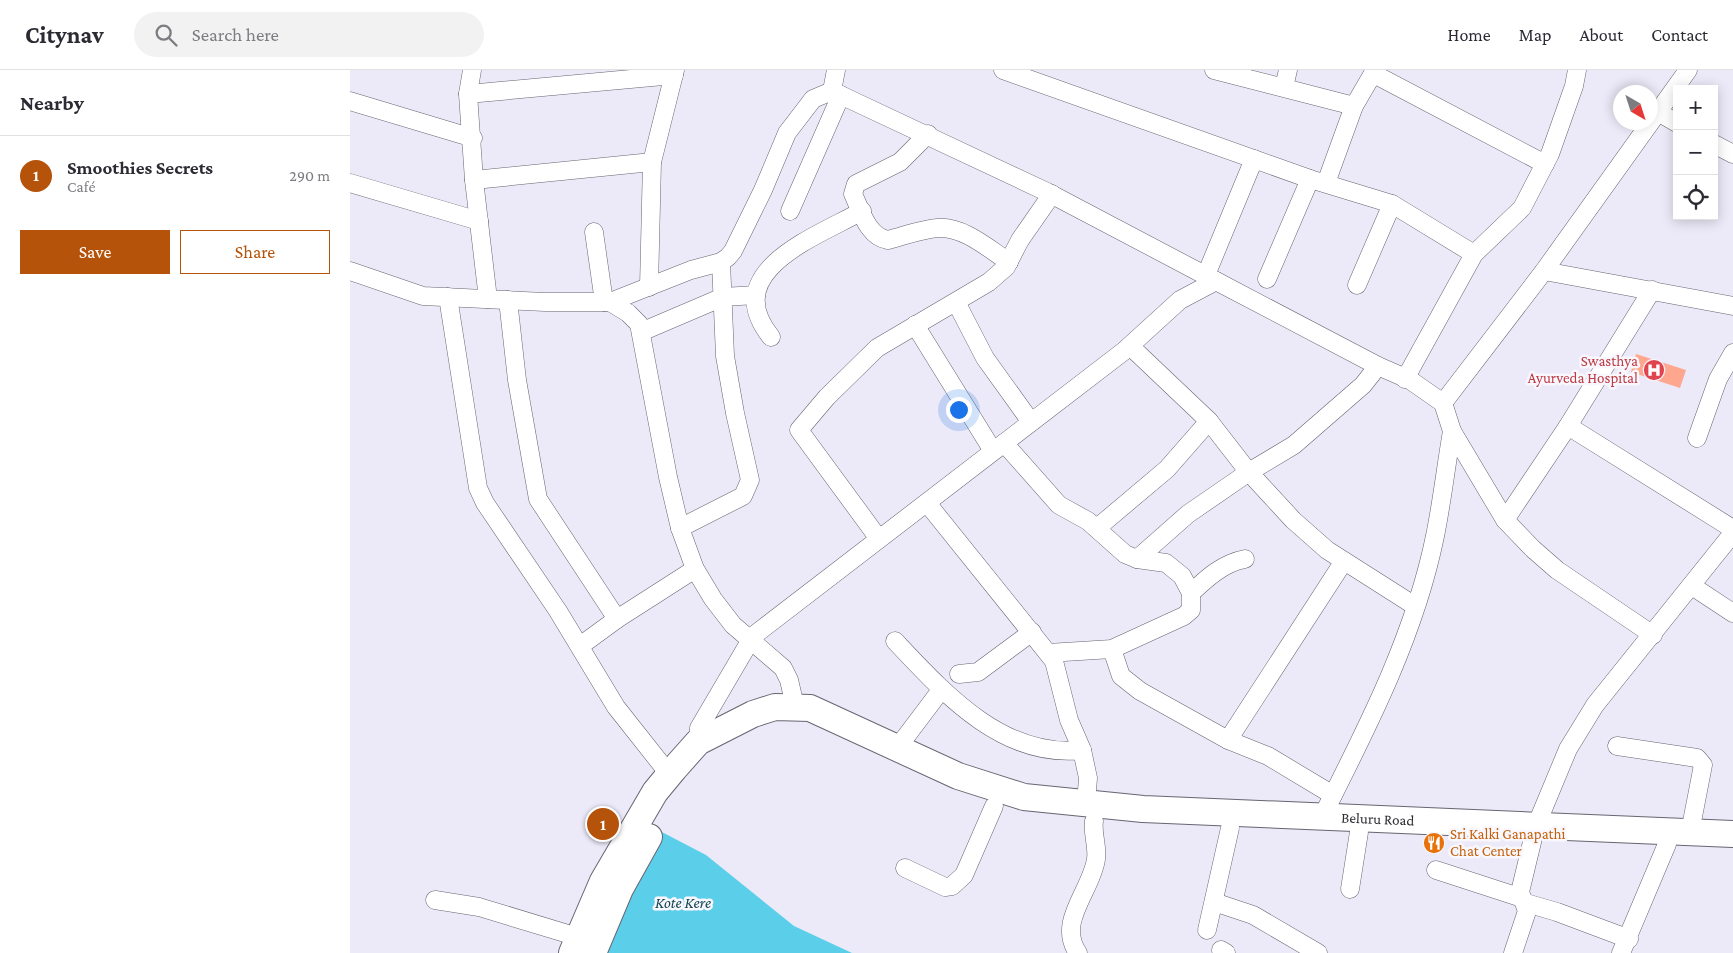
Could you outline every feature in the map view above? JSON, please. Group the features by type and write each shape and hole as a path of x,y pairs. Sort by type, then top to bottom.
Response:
{"highway":[{"path":"581,948 603,881 655,792 669,774 698,742 752,714 775,706 810,708 958,776 1024,797 1090,812"},
{"path":"581,948 620,889 678,783 695,763 709,752 748,731 769,724 784,722 813,727 946,788 994,806 1090,812 1230,828 1359,832 1535,832 1679,838 1733,834"},
{"name":"Beluru Road","path":"1090,812 1328,806 1535,832"},
{"path":"1679,838 1733,848"}],"street":[{"path":"472,70 468,94 473,138 474,180 488,299"},
{"path":"790,211 836,93 836,70"},
{"path":"1003,70 1254,159 1392,204 1474,254"},
{"path":"1284,87 1288,70"},
{"path":"1673,120 1658,112 1688,70"},
{"path":"1223,71 1354,106"},
{"path":"1405,378 1474,254 1522,208 1545,164 1574,86 1575,71"},
{"path":"1267,279 1318,181 1354,106 1374,72 1545,164"},
{"path":"468,94 674,73 665,102 652,162 649,287"},
{"path":"350,271 423,296 607,302 692,270 721,262 728,258 733,251 763,190 787,133 813,99 836,93 928,134 1052,194 1378,366 1405,378 1443,403 1452,431 1505,520 1532,549 1557,570 1653,636"},
{"path":"350,101 473,138"},
{"path":"1443,403 1544,271 1645,130"},
{"path":"928,134 900,162 856,184 853,194 873,234 880,239 888,240 938,228 950,229 964,234 1009,262"},
{"path":"1718,146 1733,154"},
{"path":"698,742 698,728 753,636 1130,346 1180,300 1211,278 1254,159"},
{"path":"474,180 652,162"},
{"path":"350,183 479,221"},
{"path":"879,539 799,430 826,397 877,348 989,282 1009,262 1020,240 1052,194"},
{"path":"1357,285 1392,204"},
{"path":"771,337 762,326 755,302 761,280 776,259 862,211"},
{"path":"594,232 607,302 635,318 641,332 668,477 680,528 695,569 718,605 749,641 783,668 789,680 795,706"},
{"path":"680,528 744,496 750,480 725,356 721,262"},
{"path":"1544,271 1733,306"},
{"path":"1505,520 1568,426 1652,290"},
{"path":"641,332 723,298 756,295"},
{"path":"448,297 478,488 485,503 580,646 616,707 669,774"},
{"path":"508,300 516,380 538,499 617,619"},
{"path":"956,302 985,358 1031,422"},
{"path":"915,325 998,447 1023,467 1059,505 1088,521 1125,554 1137,559 1166,563 1182,576 1191,593 1191,610 1184,616 1112,649 1048,653"},
{"path":"1130,346 1209,421 1249,472 1293,520 1344,562 1415,606"},
{"path":"1697,438 1718,379 1733,353"},
{"path":"1137,559 1188,514 1249,472 1294,445 1363,385 1378,366"},
{"path":"1097,528 1167,469 1209,421"},
{"path":"1568,426 1733,529"},
{"path":"1112,649 1121,676 1140,691 1228,740 1268,756 1328,806 1364,733 1415,606 1435,536 1452,431"},
{"path":"927,503 1032,632 1054,662 1069,720 1082,750 1088,778 1090,812 1097,856 1094,873 1073,913 1070,949"},
{"path":"1513,953 1527,911 1520,892 1535,832 1568,749 1595,705 1653,636 1733,533"},
{"path":"1191,593 1212,574 1232,561 1245,559"},
{"path":"1228,740 1344,562"},
{"path":"580,646 617,619 695,569"},
{"path":"1692,586 1733,613"},
{"path":"959,674 978,672 1032,632"},
{"path":"895,641 941,690 980,722 996,731 1047,750 1062,752 1082,750"},
{"path":"898,747 941,690"},
{"path":"1436,870 1557,912 1625,946 1679,838 1703,765 1702,761 1696,758 1617,746"},
{"path":"905,868 945,887 952,886 964,874 994,806"},
{"path":"1207,930 1230,828"},
{"path":"1350,889 1359,832"},
{"path":"434,900 479,907 581,948"},
{"path":"1214,902 1253,915 1318,953"}],"water":[{"name":"Kote Kere","path":"658,830 706,855 794,926 852,953 604,953"}],"building":[{"path":"1636,354 1686,370 1680,388 1631,372"}],"place":[{"name":"Swasthya Ayurveda Hospital","path":"1654,370"},
{"name":"Smoothies Secrets","path":"603,824"},
{"name":"Sri Kalki Ganapathi Chat Center","path":"1434,843"}]}
